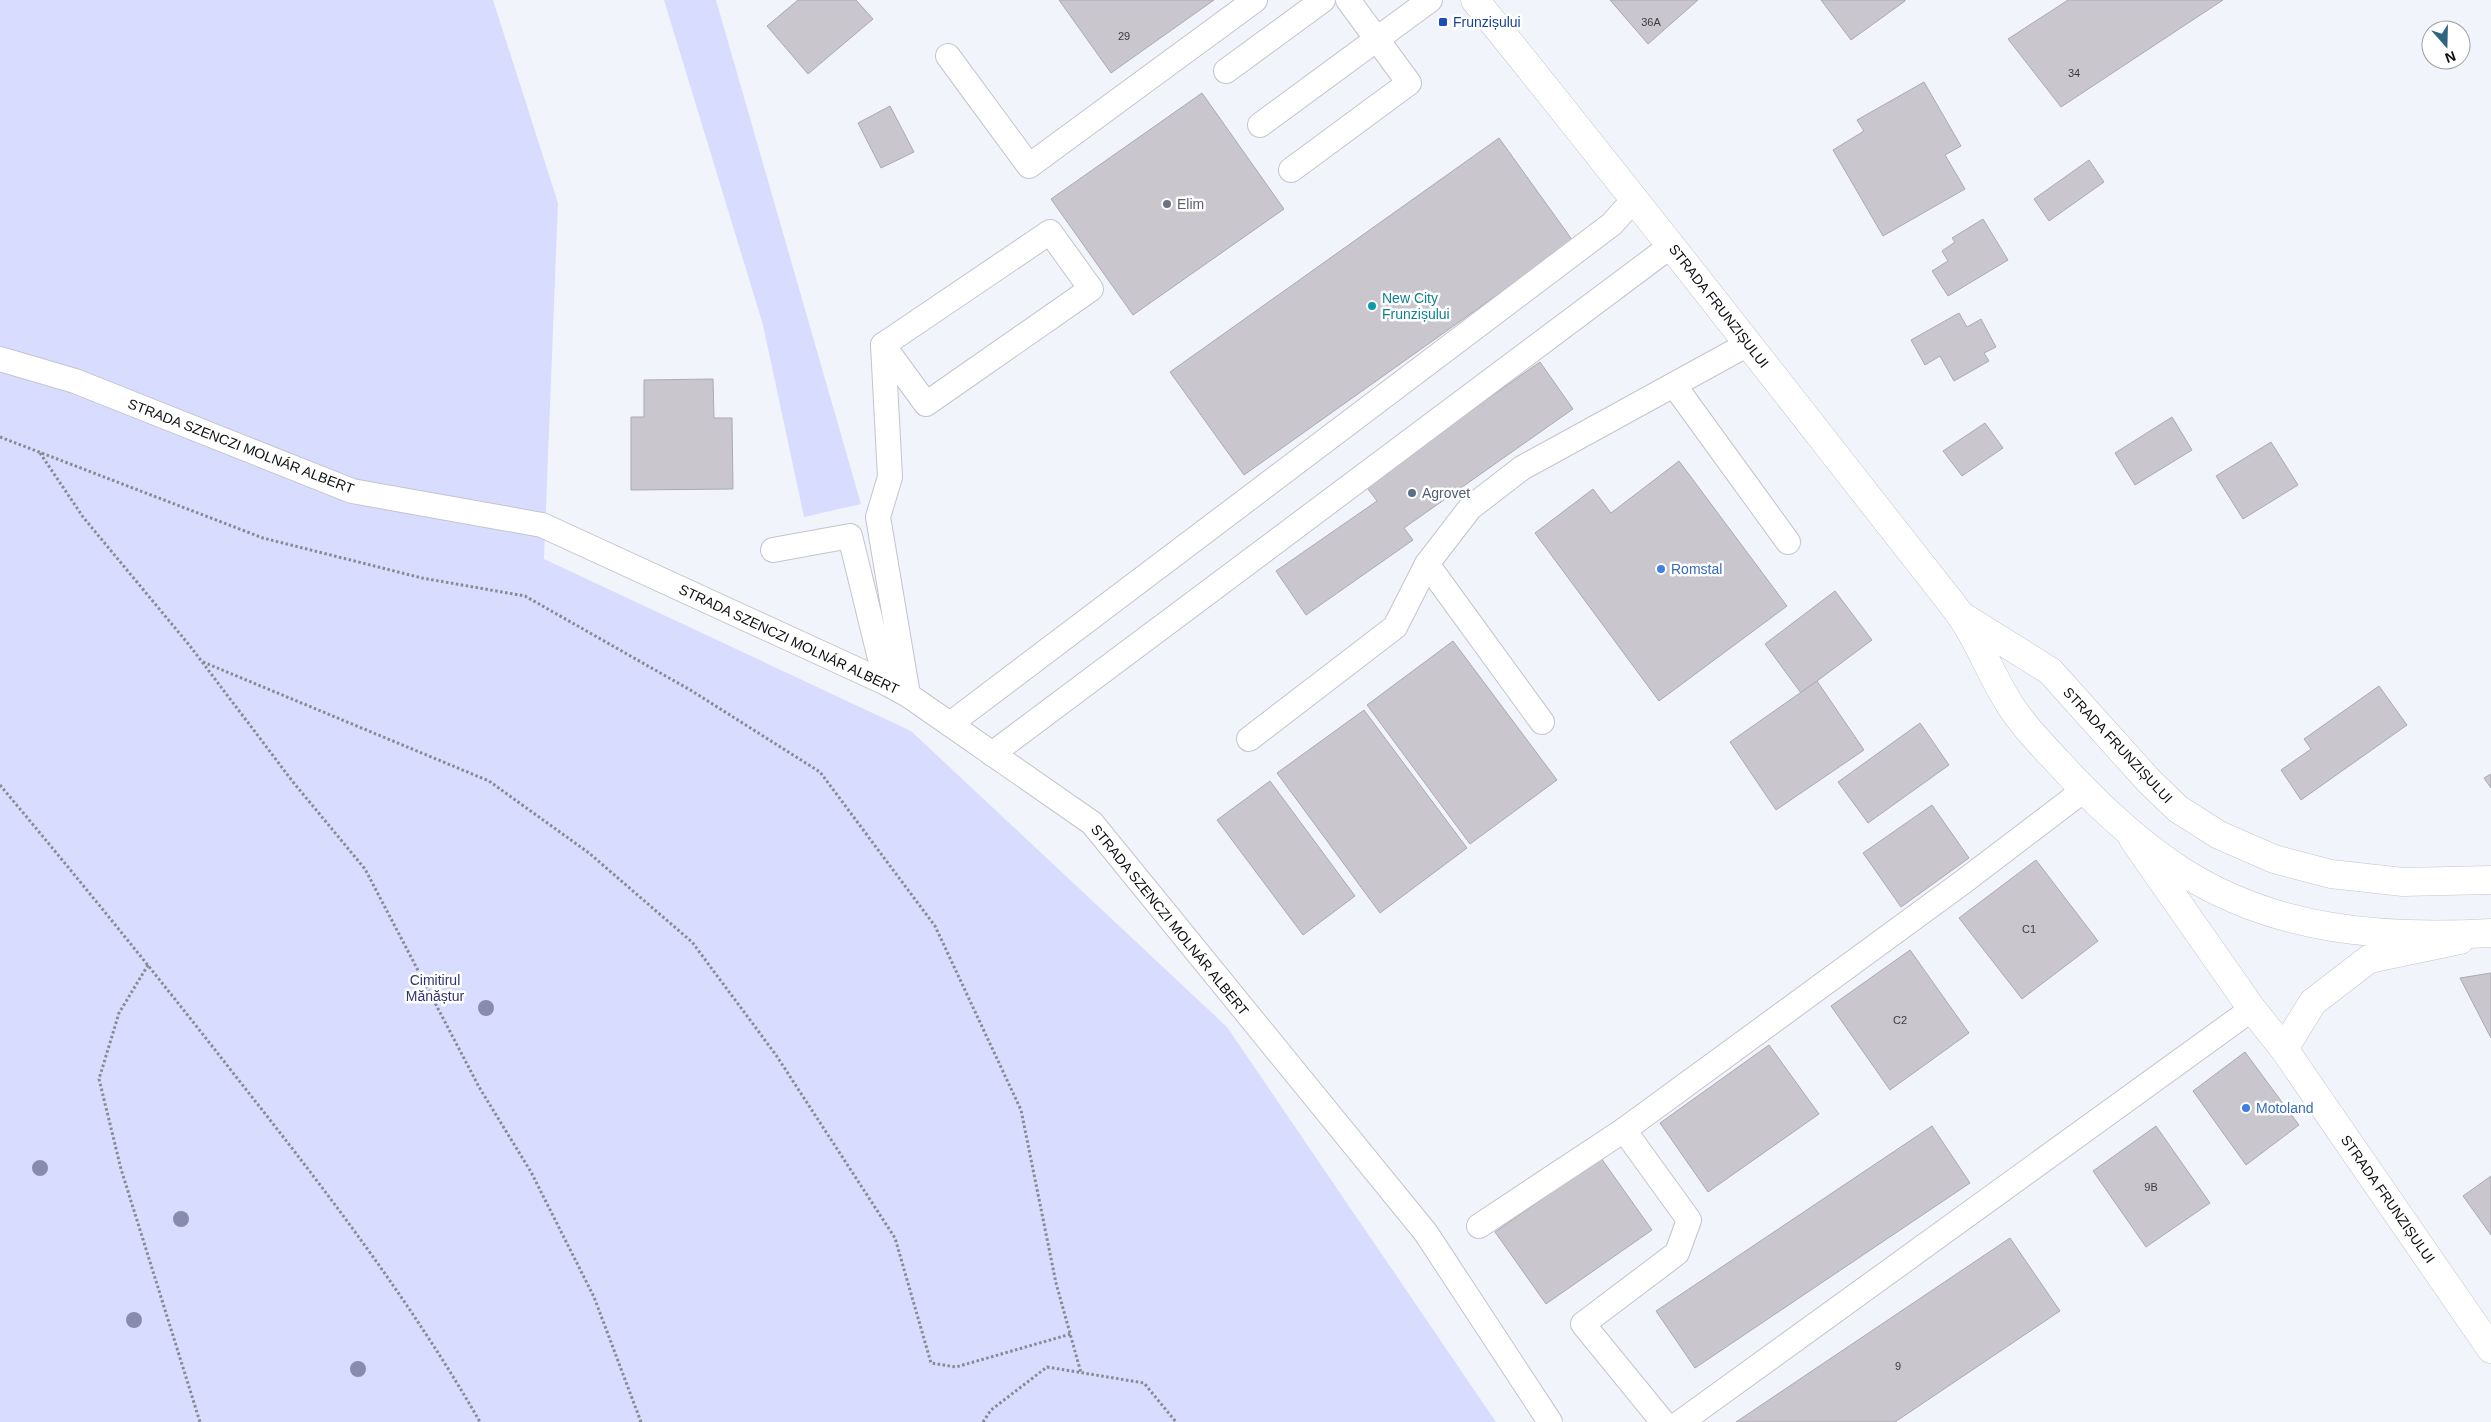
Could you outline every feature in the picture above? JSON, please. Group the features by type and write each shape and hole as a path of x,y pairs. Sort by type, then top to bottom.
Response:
{"main road":[{"name":"STRADA FRUNZIȘULUI","path":"1475,0 1635,198 1961,615 2008,702 2084,790 2131,836 2185,873 2224,894 2284,918 2350,932 2436,936 2491,934"},
{"name":"STRADA FRUNZIȘULUI","path":"1961,615 2050,671 2148,780 2178,809 2219,835 2274,858 2331,874 2403,882 2491,880"},
{"name":"STRADA FRUNZIȘULUI","path":"2131,836 2252,1009 2284,1049 2491,1349"},
{"name":"STRADA FRUNZIȘULUI","path":"2284,1049 2314,1002 2369,959 2491,934"}],"lane":[{"path":"948,56 1029,166 1255,0"},
{"path":"1226,71 1323,0"},
{"path":"1291,170 1409,83 1348,0"},
{"path":"1260,125 1430,0"},
{"path":"950,724 1612,224 1635,198"},
{"path":"1050,232 1091,289 926,404 883,345 1050,232"},
{"path":"992,754 1672,245"},
{"path":"1249,739 1394,627 1427,564 1470,508 1522,468 1748,344"},
{"path":"883,345 890,477 878,518 908,695"},
{"name":"STRADA SZENCZI MOLNÁR ALBERT","path":"0,359 75,381 352,490 542,525 886,683 908,695 1092,823 1426,1233 1550,1422"},
{"path":"1674,385 1788,542"},
{"path":"773,550 850,536 886,683"},
{"path":"1427,564 1542,722"},
{"path":"1479,1226 1624,1130 1964,882 2084,790"},
{"path":"1682,1422 2252,1009"},
{"path":"1624,1130 1688,1220 1677,1253 1583,1324 1663,1422"}],"path":[{"path":"0,437 263,538 422,578 525,596 692,691 820,772 935,926 1021,1110 1056,1283 1081,1373"},
{"path":"40,452 83,517 203,662 293,782 365,869 478,1087 531,1172 594,1297 641,1422"},
{"path":"203,662 489,781 589,853 692,942 776,1055 895,1238 931,1363 956,1367 1070,1334"},
{"path":"0,786 148,965 338,1206 456,1380 480,1422"},
{"path":"148,965 119,1013 99,1079 121,1169 200,1422"},
{"path":"983,1422 991,1410 1047,1367 1144,1382 1176,1422"}],"green space":[{"name":"Cimitirul Mănăștur","path":"0,0 493,0 558,203 544,559 911,731 1227,1027 1496,1422 0,1422"},
{"path":"664,0 716,0 861,504 804,517 763,325"}],"building":[{"path":"798,0 856,0 873,19 808,74 767,26"},
{"path":"1059,0 1214,0 1111,73"},
{"path":"1610,0 1698,0 1648,44"},
{"path":"1821,0 1905,0 1905,1 1851,40"},
{"path":"2068,0 2223,0 2061,107 2008,39"},
{"path":"1924,82 1961,146 1945,155 1965,189 1883,236 1833,150 1864,131 1857,120"},
{"name":"Elim","path":"1202,93 1284,209 1133,315 1051,199"},
{"path":"890,106 914,152 881,168 858,123"},
{"name":"New City Frunzișului","path":"1499,138 1573,241 1244,475 1170,372"},
{"path":"2089,160 2104,182 2049,221 2034,199"},
{"path":"1983,219 2008,260 1948,296 1932,271 1948,261 1942,251 1955,242 1952,238"},
{"path":"1959,313 1967,327 1981,319 1996,347 1984,353 1989,361 1954,381 1940,356 1925,365 1911,340"},
{"name":"Agrovet","path":"1540,362 1573,409 1404,528 1413,540 1306,615 1276,571 1377,501 1365,485"},
{"path":"713,379 714,418 732,418 733,489 631,490 631,417 644,417 644,380"},
{"path":"2172,417 2192,450 2135,485 2115,453"},
{"path":"1985,423 2003,448 1962,476 1943,451"},
{"path":"2271,442 2298,485 2243,519 2216,476"},
{"name":"Romstal","path":"1679,461 1787,606 1659,701 1535,533 1593,489 1611,513"},
{"path":"1835,591 1872,640 1801,693 1765,644"},
{"path":"1453,641 1557,780 1470,844 1367,705"},
{"path":"1817,681 1864,750 1776,810 1730,742"},
{"path":"2379,686 2407,725 2301,800 2281,770 2311,749 2304,739"},
{"path":"1364,710 1467,848 1380,913 1277,773"},
{"path":"1920,723 1949,765 1868,823 1838,782"},
{"path":"2491,774 2491,788 2484,778"},
{"path":"1270,781 1355,896 1303,935 1217,820"},
{"path":"1932,805 1969,858 1901,907 1863,853"},
{"path":"2036,860 2098,941 2022,999 1959,918"},
{"path":"1910,950 1969,1033 1890,1090 1831,1006"},
{"path":"2491,973 2491,1038 2460,978"},
{"path":"1769,1045 1819,1114 1708,1192 1660,1123"},
{"name":"Motoland","path":"2245,1052 2299,1125 2246,1165 2193,1091"},
{"path":"1932,1126 1970,1183 1695,1368 1656,1311"},
{"path":"2156,1126 2210,1203 2146,1247 2093,1171"},
{"path":"1601,1158 1652,1230 1546,1304 1495,1232"},
{"path":"2491,1176 2491,1235 2463,1196"},
{"path":"2010,1238 2060,1311 1895,1422 1736,1422"}],"place":[{"name":"Frunzișului","path":"1443,22"},
{"name":"Elim","path":"1167,204"},
{"name":"New City Frunzișului","path":"1372,306"},
{"name":"Agrovet","path":"1412,493"},
{"name":"Romstal","path":"1661,569"},
{"name":"Motoland","path":"2246,1108"}]}
